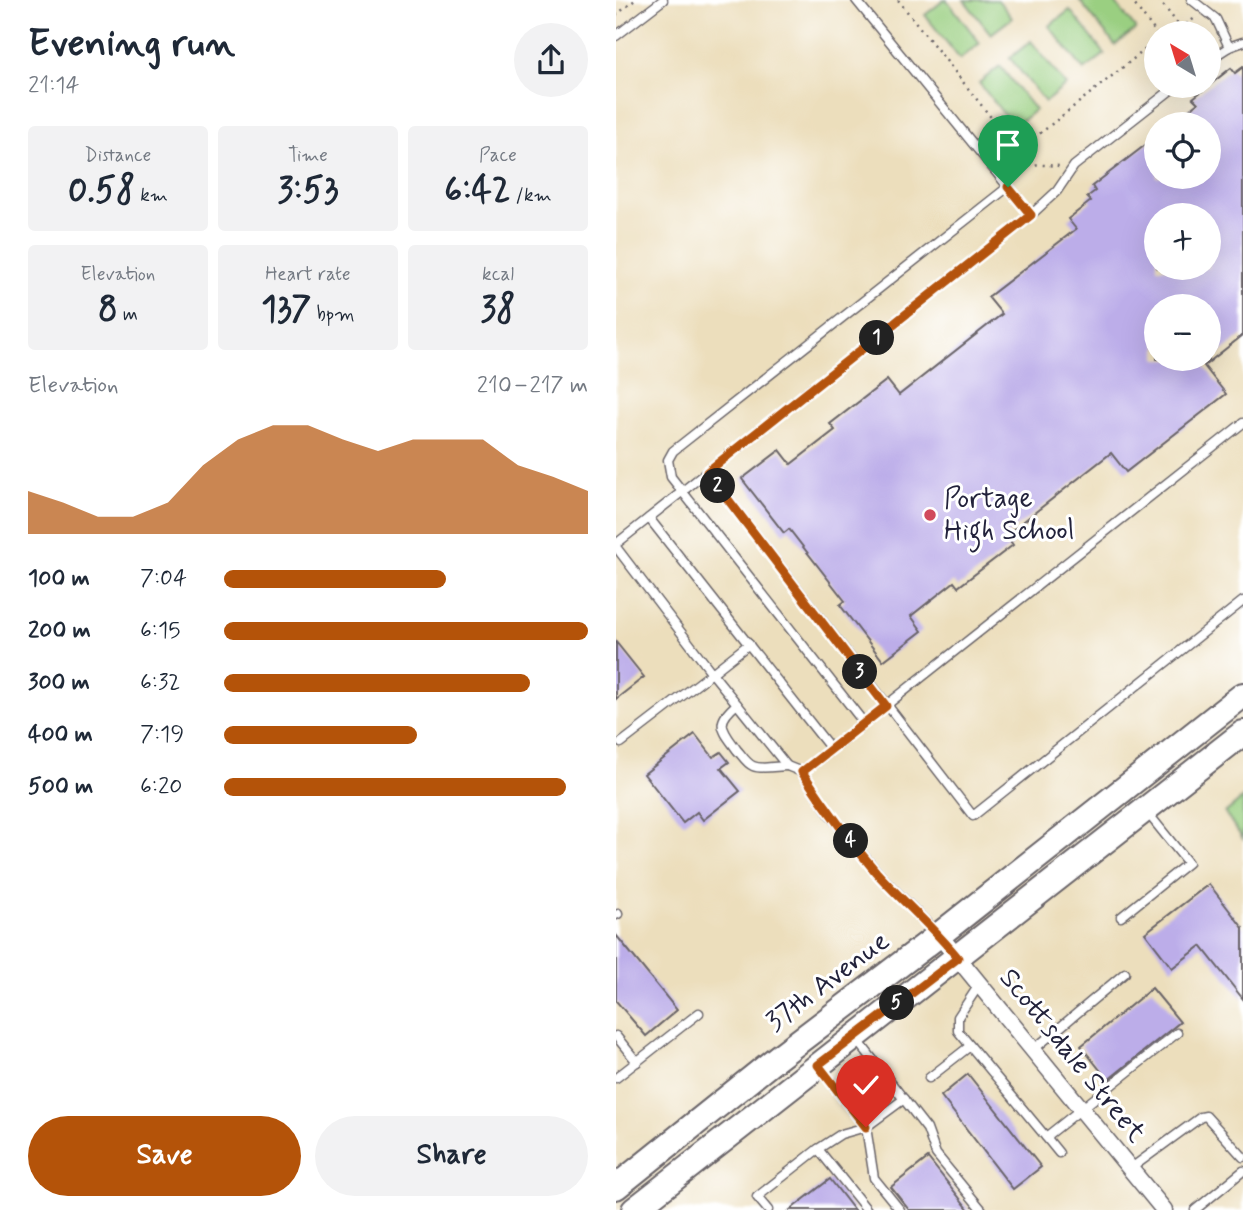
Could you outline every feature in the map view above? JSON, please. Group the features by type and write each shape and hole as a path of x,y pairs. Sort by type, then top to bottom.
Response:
{"main road":[{"name":"37th Avenue","path":"616,1187 1243,695"},
{"name":"37th Avenue","path":"634,1210 1243,733"}],"street":[{"name":"Scottsdale Street","path":"939,935 1164,1210"}],"lane":[{"path":"616,36 663,0"},
{"path":"856,0 1031,215"},
{"path":"1192,0 1206,10 1221,27 1229,47"},
{"path":"1222,52 1243,42"},
{"path":"787,766 712,673 616,546 1031,215 1057,191 1074,166 1161,98"},
{"path":"864,723 682,492 668,470 668,460 673,451 1008,187"},
{"path":"802,772 1243,423"},
{"path":"707,472 972,816 1243,601"},
{"path":"649,518 831,749"},
{"path":"621,743 749,644"},
{"path":"737,704 726,713 721,722 723,731 748,764 756,767 787,766 802,772 831,816 878,873 939,935"},
{"path":"1121,918 1188,863 1145,810"},
{"path":"1033,1050 1125,974"},
{"path":"979,984 958,1017 958,1031 1059,1153"},
{"path":"616,1079 699,1013"},
{"path":"1046,1137 1177,1033"},
{"path":"616,1036 637,1062"},
{"path":"854,1036 927,1129 936,1154 982,1210"},
{"path":"929,1078 970,1046"},
{"path":"818,1065 866,1127 874,1178 900,1210"},
{"path":"768,1210 757,1197 818,1149 841,1134 866,1127 904,1099"},
{"path":"1130,1169 1206,1116 1243,1157"},
{"path":"818,1149 867,1210"},
{"path":"1195,1210 1243,1171"}],"path":[{"path":"616,15 635,0"},
{"path":"898,0 1028,164 1074,166"},
{"path":"1131,0 1147,21"},
{"path":"1159,0 1181,28 1206,10"},
{"path":"1018,151 1144,50"}],"green space":[{"path":"947,0 980,43 960,59 925,15"},
{"path":"964,0 998,0 1012,18 991,34"},
{"path":"1113,0 1136,29 1115,45 1080,1"},
{"path":"1070,10 1105,54 1084,70 1049,26"},
{"path":"1031,41 1066,85 1045,102 1010,58"},
{"path":"1000,66 1035,110 1014,127 979,83"},
{"path":"1243,798 1243,839 1225,813"}],"building":[{"name":"Portage High School","path":"1243,67 1243,335 1221,352 1221,294 1144,294 1144,371 1208,371 1226,394 1126,472 1111,453 1006,535 1013,545 958,587 954,582 911,616 922,631 883,661 840,605 845,601 789,529 784,533 742,479 780,450 791,464 835,430 830,424 887,380 899,395 1002,314 988,297 1076,229 1068,219 1091,201 1087,197 1095,191 1092,186 1144,146 1144,189 1221,189 1221,112 1186,112 1198,103 1193,98 1222,98 1222,75 1231,68 1235,73"},
{"path":"616,642 644,677 616,699"},
{"path":"695,734 713,757 721,752 729,762 721,768 740,791 703,820 697,812 683,823 644,774"},
{"path":"1209,884 1243,928 1243,999 1201,946 1172,968 1145,933"},
{"path":"616,935 677,1010 646,1036 616,1001"},
{"path":"1152,988 1180,1022 1108,1080 1081,1046"},
{"path":"968,1074 1041,1167 1013,1189 941,1096"},
{"path":"928,1158 969,1210 909,1210 891,1187"},
{"path":"830,1179 854,1210 790,1210"}],"place":[{"name":"Portage High School","path":"930,515"}],"route":[{"path":"866,1127 818,1065 958,958 878,873 831,816 802,772 886,706 707,472 1031,215 1008,187"}]}
